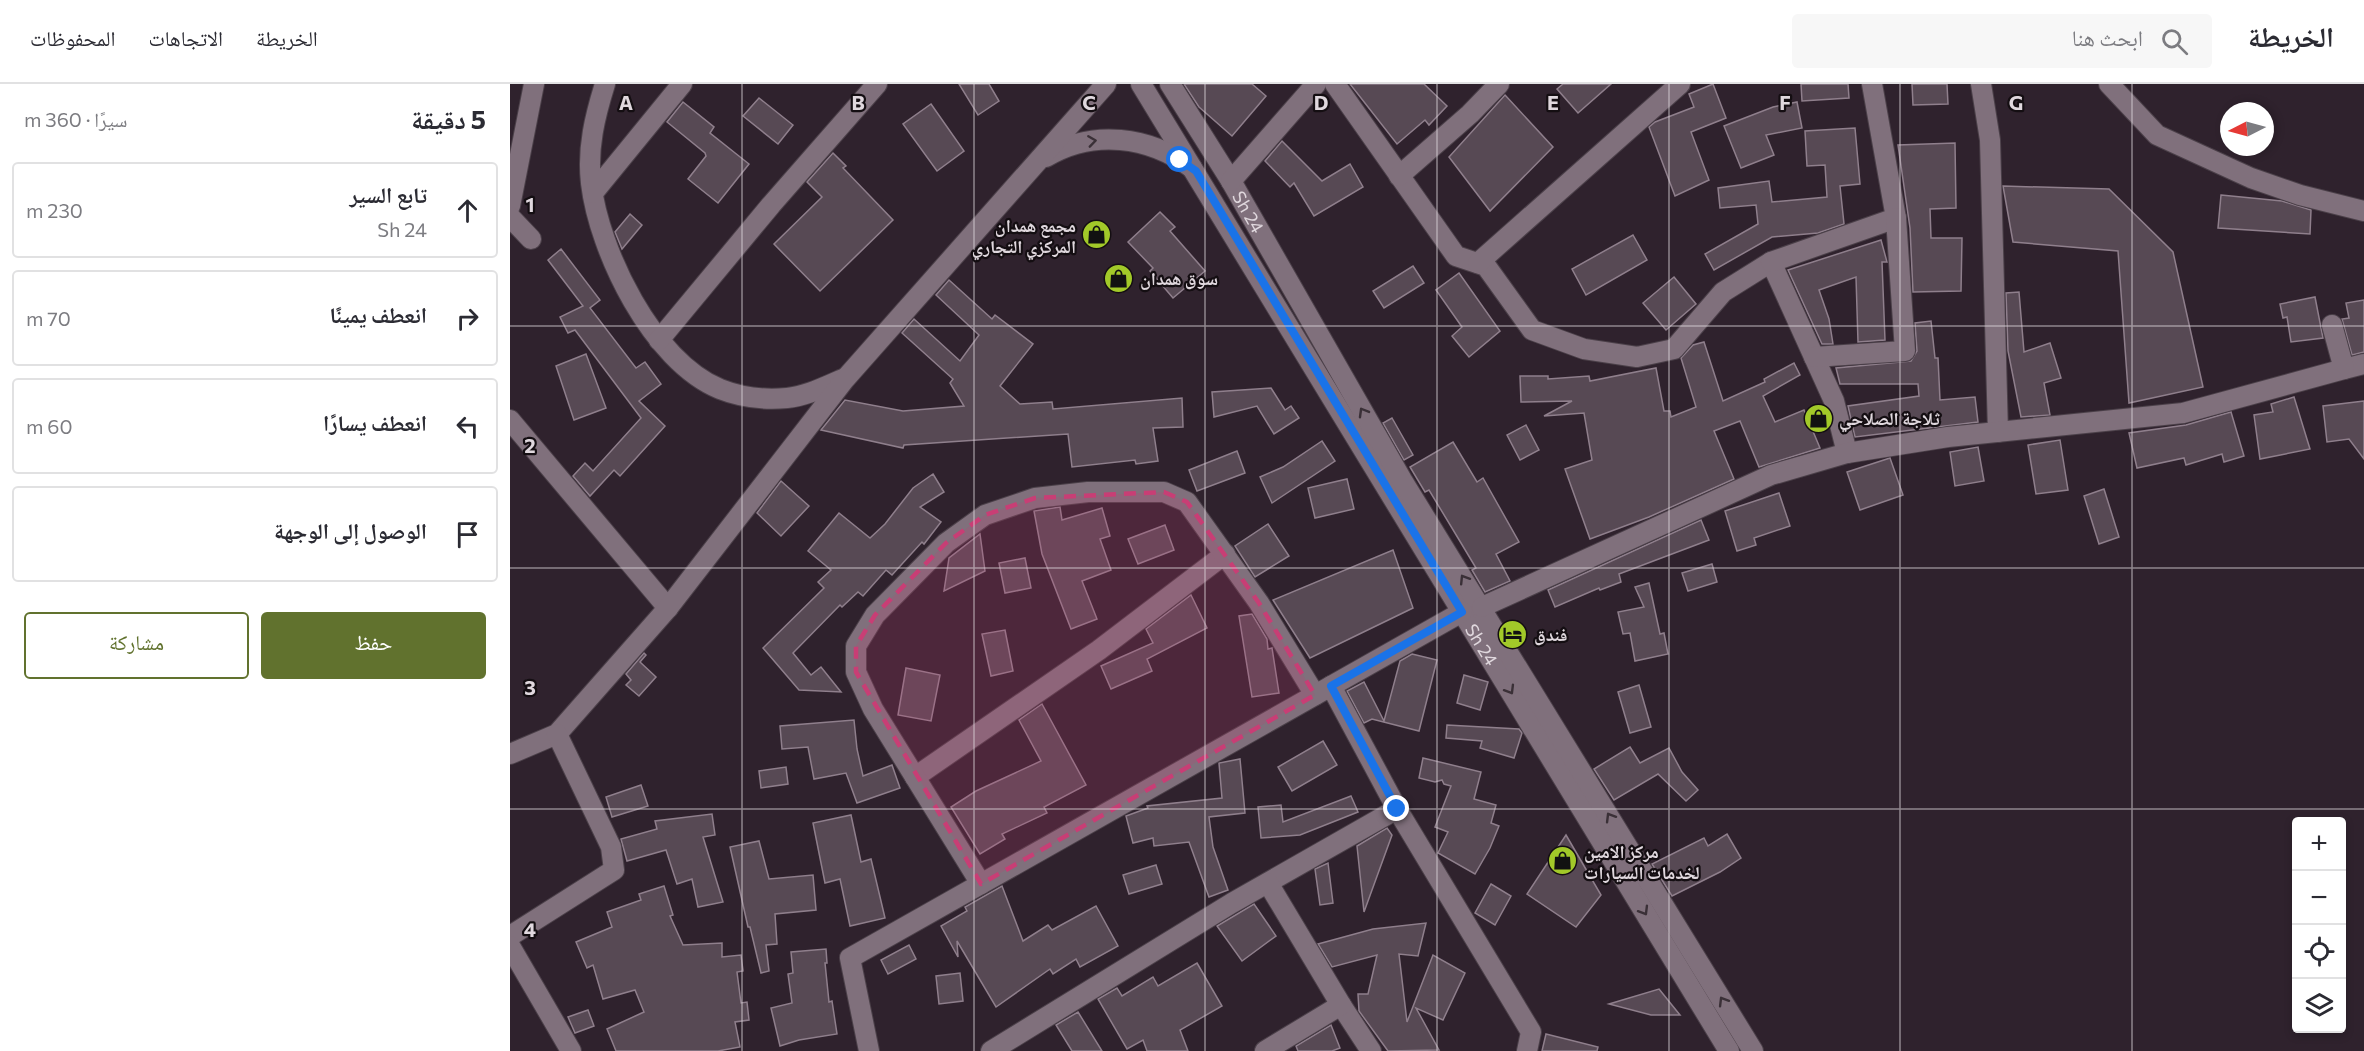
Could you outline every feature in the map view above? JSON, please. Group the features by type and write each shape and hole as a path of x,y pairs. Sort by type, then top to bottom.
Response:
{"street":[{"path":"510,206 534,84"},
{"path":"605,84 593,125 590,158 593,194 611,255 626,290 659,340 698,376 718,388 743,395 788,398 845,379"},
{"path":"593,194 682,84"},
{"path":"659,340 771,205 877,84"},
{"path":"510,754 557,734 668,608 845,379 1106,84"},
{"name":"Sh 24","path":"1141,84 1729,1051"},
{"name":"Sh 24","path":"1170,84 1231,181 1402,480 1753,1051"},
{"path":"1231,181 1316,84"},
{"path":"1335,84 1456,256 1486,266 1532,330 1584,349 1637,357 1674,349 1723,292 1771,262 1896,218"},
{"path":"1399,176 1470,114 1499,84"},
{"path":"1478,264 1680,84"},
{"path":"1814,357 1905,351 1896,218 1872,84"},
{"path":"1981,84 1990,140 1998,432"},
{"path":"2109,84 2157,135 2251,178 2300,195 2364,211"},
{"path":"1038,161 1072,145 1109,139 1146,144 1180,160 1196,171"},
{"path":"510,217 531,239"},
{"path":"1771,262 1834,401 1847,453"},
{"path":"2332,326 2344,369"},
{"path":"1482,608 1771,475 1847,453 1998,432 2182,413 2364,364"},
{"path":"510,420 668,608"},
{"path":"981,884 873,709 856,672 856,646 875,615 946,543 984,515 1035,498 1088,492 1164,492 1186,502 1323,691 1531,1032 1527,1051"},
{"path":"915,777 1099,650 1225,554"},
{"path":"869,1051 850,958 1462,612"},
{"path":"510,936 614,870 611,847 557,734"},
{"path":"991,1051 1268,883 1397,809"},
{"path":"1268,883 1371,1051"},
{"path":"510,946 571,1051"},
{"path":"1265,1051 1341,1005"}],"highlighted area":[{"path":"1164,492 1187,502 1259,603 1315,695 981,884 856,672 856,646 875,615 946,543 985,515 1035,498"}],"building":[{"path":"959,84 989,84 999,101 978,115"},
{"path":"1184,84 1252,84 1266,96 1232,136 1199,107"},
{"path":"1350,84 1424,84 1447,106 1429,125 1425,120 1397,144"},
{"path":"1563,84 1611,84 1578,113 1557,89"},
{"path":"1713,84 1726,118 1691,132 1709,180 1675,196 1649,127 1655,122 1694,107 1689,94"},
{"path":"1801,84 1848,84 1849,98 1802,101"},
{"path":"1912,84 1947,84 1948,104 1913,105"},
{"path":"1505,95 1553,147 1490,211 1449,157"},
{"path":"759,98 793,125 778,144 743,116"},
{"path":"683,102 714,127 710,133 749,164 718,203 688,179 706,156 705,153 667,122"},
{"path":"1797,102 1802,128 1766,135 1774,155 1741,168 1724,126 1773,107"},
{"path":"931,104 964,151 937,171 903,124"},
{"path":"1855,128 1860,184 1840,186 1844,224 1818,233 1772,237 1714,270 1705,254 1758,224 1756,205 1720,208 1718,188 1769,181 1772,202 1827,197 1825,165 1807,166 1805,131"},
{"path":"1282,141 1322,181 1350,164 1363,187 1314,216 1294,183 1290,187 1265,161"},
{"path":"1955,143 1956,208 1930,209 1931,238 1962,238 1961,291 1913,292 1910,228 1898,145"},
{"path":"833,153 846,166 843,168 893,220 820,291 774,244 822,197 807,182"},
{"path":"2003,186 2109,189 2173,252 2203,387 2129,403 2118,251 2013,242"},
{"path":"2221,195 2282,201 2311,210 2310,234 2218,228"},
{"path":"1160,212 1175,227 1170,231 1205,271 1173,298 1150,271 1153,268 1128,242"},
{"path":"630,214 642,225 622,249 615,232"},
{"path":"1633,235 1647,260 1586,295 1572,269"},
{"path":"1881,240 1887,262 1882,262 1885,340 1858,342 1856,277 1819,290 1829,319 1833,344 1822,344 1788,270"},
{"path":"561,249 600,300 590,308 636,368 645,362 661,384 639,401 665,426 620,476 614,470 590,496 573,476 585,463 593,471 641,418 575,330 568,333 560,317 583,306 548,260"},
{"path":"1413,266 1424,283 1384,308 1373,291"},
{"path":"1459,273 1500,331 1469,357 1452,336 1462,327 1436,290"},
{"path":"1674,277 1696,304 1666,330 1643,303"},
{"path":"949,280 992,319 995,315 1033,344 1000,386 1020,404 1052,402 1053,409 1182,398 1183,427 1153,428 1158,461 1136,464 1135,460 1072,467 1068,434 904,445 903,448 821,430 845,400 903,411 964,406 950,383 953,379 902,333 914,319 960,361 979,335 936,295"},
{"path":"2019,292 2024,352 2050,343 2061,378 2044,383 2050,415 2021,417 2008,351 2006,293"},
{"path":"2315,297 2323,338 2291,342 2287,317 2283,318 2280,304"},
{"path":"2364,300 2364,352 2352,355 2342,319 2349,318 2346,303"},
{"path":"1931,321 1935,358 1938,358 1940,400 1975,397 1978,422 1855,437 1848,406 1919,396 1918,384 1840,384 1836,368 1911,361 1917,351 1915,323"},
{"path":"1704,342 1723,401 1765,382 1764,379 1794,363 1800,375 1763,396 1775,422 1804,410 1820,448 1759,467 1740,421 1714,431 1734,479 1649,517 1590,539 1565,469 1592,460 1584,413 1544,416 1572,401 1521,402 1520,376 1548,376 1548,379 1589,376 1590,381 1656,368 1664,411 1670,411 1671,417 1696,407 1681,358 1693,345"},
{"path":"586,354 606,408 574,420 556,366"},
{"path":"1271,388 1285,410 1291,406 1299,418 1274,434 1257,406 1214,417 1212,392"},
{"path":"2294,397 2310,449 2260,459 2254,415 2273,412 2271,404"},
{"path":"2364,401 2364,459 2349,439 2327,442 2323,406"},
{"path":"2231,412 2244,456 2224,462 2222,454 2186,465 2184,458 2137,468 2129,433 2186,425"},
{"path":"1392,418 1413,455 1404,460 1383,423"},
{"path":"1526,425 1539,450 1520,460 1507,435"},
{"path":"2060,440 2068,490 2036,494 2028,445"},
{"path":"1322,441 1335,461 1272,503 1260,477 1283,467"},
{"path":"1453,442 1477,482 1483,478 1519,542 1496,554 1510,581 1485,592 1472,570 1476,568 1461,543 1429,490 1425,492 1410,467"},
{"path":"1978,447 1984,481 1955,486 1950,452"},
{"path":"1237,451 1245,473 1197,491 1189,470"},
{"path":"1890,458 1903,495 1860,510 1847,472"},
{"path":"933,474 944,492 920,507 941,522 924,544 922,542 892,575 886,570 863,596 858,592 842,607 840,605 793,653 811,675 821,667 841,692 799,690 763,648 824,588 818,582 831,570 808,551 839,513 870,538 885,524 913,488"},
{"path":"1347,479 1354,509 1315,518 1308,488"},
{"path":"781,481 809,506 781,536 757,513"},
{"path":"2104,489 2119,537 2099,544 2084,496"},
{"path":"1779,493 1790,526 1754,538 1756,545 1737,551 1725,511"},
{"path":"1060,507 1062,520 1102,508 1110,536 1100,539 1111,570 1082,581 1097,619 1071,629 1042,554 1034,511"},
{"path":"1701,520 1709,540 1619,574 1621,582 1600,590 1599,588 1555,607 1548,590"},
{"path":"1268,524 1289,556 1255,577 1235,546"},
{"path":"1165,525 1174,550 1138,564 1128,539"},
{"path":"980,534 985,571 944,591 949,558"},
{"path":"1393,550 1413,608 1310,658 1273,600"},
{"path":"1025,558 1031,588 1005,593 999,563"},
{"path":"1712,564 1717,582 1688,591 1682,573"},
{"path":"1649,583 1660,634 1664,633 1668,654 1635,661 1630,633 1623,634 1618,612 1644,607 1635,587"},
{"path":"1191,595 1207,628 1147,659 1152,671 1111,689 1101,666 1153,643 1146,629"},
{"path":"1252,614 1267,639 1268,649 1272,648 1279,693 1252,697 1239,616"},
{"path":"1005,630 1013,671 991,676 982,634"},
{"path":"644,653 646,655 640,662 656,677 639,696 626,685 631,680 626,674"},
{"path":"1412,654 1437,660 1419,731 1372,719 1364,723 1347,691 1364,682 1384,721 1400,661"},
{"path":"906,668 940,675 931,721 898,715"},
{"path":"1464,675 1488,682 1480,710 1457,703"},
{"path":"1639,685 1651,727 1630,733 1618,692"},
{"path":"1042,704 1086,785 1044,807 1047,813 1002,834 1005,839 980,854 951,807 976,791 1041,761 1019,720"},
{"path":"854,720 863,776 892,765 900,788 857,803 846,773 814,779 808,747 782,749 780,726"},
{"path":"1447,725 1519,729 1522,733 1514,758 1480,748 1482,741 1446,738"},
{"path":"1323,741 1337,765 1292,791 1278,767"},
{"path":"1630,747 1640,763 1669,748 1682,772 1698,790 1686,801 1658,774 1614,800 1594,769"},
{"path":"1423,758 1481,772 1474,799 1496,805 1491,823 1499,826 1475,874 1438,853 1448,832 1435,827 1451,786 1444,784 1442,780 1435,782 1419,778"},
{"path":"1240,759 1245,813 1209,817 1213,847 1228,890 1209,897 1189,842 1154,846 1153,838 1133,843 1126,816 1148,808 1147,806 1222,798 1219,763"},
{"path":"786,767 788,784 761,788 759,771"},
{"path":"641,785 648,806 612,817 606,797"},
{"path":"1351,796 1358,812 1300,835 1261,838 1258,807 1281,805 1283,822"},
{"path":"712,814 715,835 703,837 723,902 698,907 692,879 677,884 666,850 627,861 621,839 657,829 655,821"},
{"path":"851,815 861,862 871,859 885,918 850,926 840,879 825,883 813,823"},
{"path":"1387,828 1392,835 1364,912 1357,846"},
{"path":"1727,834 1741,858 1720,872 1672,896 1652,864 1704,838 1708,846"},
{"path":"1566,835 1601,895 1576,927 1527,894"},
{"path":"759,841 769,879 813,875 816,910 775,914 777,944 766,945 769,971 761,973 730,847"},
{"path":"1328,863 1333,903 1320,905 1315,869"},
{"path":"1156,865 1162,884 1129,894 1123,875"},
{"path":"1491,884 1511,896 1495,925 1475,913"},
{"path":"664,886 673,915 670,916 683,945 722,943 722,957 741,955 743,971 737,972 741,1003 747,1002 749,1020 735,1022 740,1047 718,1051 616,1051 607,1029 644,1012 635,990 603,999 593,965 587,968 576,942 612,927 607,912 641,900 639,894"},
{"path":"1002,886 1023,941 1048,925 1052,930 1096,906 1118,946 1080,967 1076,959 1053,974 1050,969 996,1007 957,941 958,957 941,926 967,911 965,907"},
{"path":"1254,904 1276,936 1242,961 1217,926"},
{"path":"1426,923 1418,956 1399,954 1407,1022 1433,955 1465,973 1443,1020 1416,1008 1439,1050 1388,1051 1359,1011 1358,994 1368,994 1377,955 1332,967 1318,944 1373,929"},
{"path":"909,945 916,959 888,974 881,960"},
{"path":"826,949 829,1002 832,1001 837,1034 799,1040 780,1046 771,1008 792,1003 788,974 793,973 791,952"},
{"path":"1197,963 1222,1006 1180,1030 1188,1051 1147,1051 1143,1040 1127,1049 1098,999 1117,988 1122,996 1153,977 1158,986"},
{"path":"960,973 963,1001 939,1004 936,976"},
{"path":"1659,989 1680,1015 1651,1015 1609,1004"},
{"path":"588,1010 594,1026 575,1033 568,1017"},
{"path":"1078,1012 1102,1051 1072,1051 1056,1025"},
{"path":"1331,1025 1340,1048 1332,1051 1298,1051 1296,1046"},
{"path":"1546,1034 1598,1047 1597,1051 1542,1051"}],"place":[{"name":"مجمع همدان المركزي التجاري","path":"1097,235"},
{"name":"سوق همدان","path":"1119,278"},
{"name":"ثلاجة الصلاحي","path":"1818,418"},
{"name":"فندق","path":"1513,634"},
{"name":"مركز الامين لخدمات السيارات","path":"1563,861"}],"route":[{"path":"1180,160 1196,171 1462,612 1331,686 1397,809"}]}
